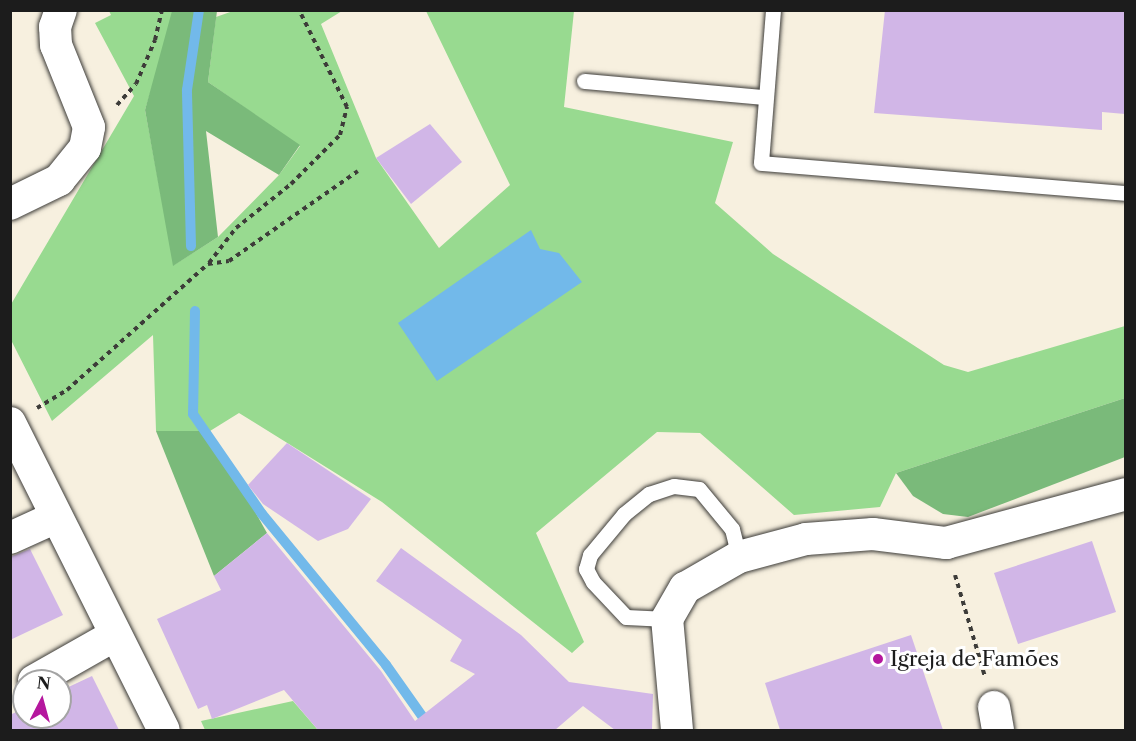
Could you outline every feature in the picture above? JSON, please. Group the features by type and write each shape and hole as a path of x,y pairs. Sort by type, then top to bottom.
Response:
{"street":[{"path":"10,204 59,180 85,148 89,127 56,45 55,27 61,10"},
{"path":"18,431 56,517 164,730"},
{"path":"676,730 667,619 685,588 739,557 806,539 873,534 946,543 1125,494"},
{"path":"10,538 56,517"},
{"path":"55,669 115,635"}],"lane":[{"path":"772,10 761,163 1125,193"},
{"path":"584,81 765,97"},
{"path":"667,619 626,617 593,582 586,569 590,555 624,514 650,494 674,486 699,489 732,529 739,557"}],"path":[{"path":"87,138 136,84 156,40 162,10"},
{"path":"18,431 208,264 236,228 291,184 340,135 347,107 299,10"},
{"path":"208,264 228,261 358,171"},
{"path":"946,543 996,719"}],"green space":[{"path":"109,11 175,11 145,110 174,265 218,237 279,175 300,146 208,82 216,17 233,11 342,11 321,24 376,158 439,248 510,185 426,11 574,11 564,107 733,142 715,203 773,254 944,365 968,372 1125,326 1125,398 896,473 880,507 794,515 700,433 657,432 536,533 584,642 572,653 382,502 239,413 210,431 156,431 153,335 52,421 11,340 10,306 134,96 95,23 111,15"},
{"path":"172,11 217,11 208,82 300,145 279,175 206,131 218,237 173,266 145,110"},
{"path":"1125,398 1125,457 968,517 943,514 913,496 896,473"},
{"path":"156,431 210,431 267,533 214,576"},
{"path":"293,701 318,730 205,730 201,721"}],"water":[{"path":"531,230 540,249 559,253 582,282 437,381 398,323"}],"building":[{"path":"885,10 1125,10 1125,114 1102,112 1102,130 874,113"},
{"path":"430,124 462,162 411,204 376,158"},
{"path":"287,443 371,499 348,529 318,541 263,504 248,485"},
{"path":"267,533 381,671 415,721 475,674 450,661 462,640 376,581 401,548 521,635 569,682 653,694 652,730 615,730 583,706 555,730 318,730 284,690 212,719 207,705 198,709 157,619 221,590 214,576"},
{"path":"1092,541 1116,612 1018,644 994,573"},
{"path":"30,549 63,615 10,640 10,557"},
{"name":"Igreja de Famões","path":"911,635 943,730 780,730 765,683"},
{"path":"92,676 119,730 10,730 10,715 12,714 12,729 72,729 72,685"}],"waterway":[{"path":"191,246 187,90 199,10"},
{"path":"195,311 193,414 262,514 386,665 432,730"}],"place":[{"name":"Igreja de Famões","path":"878,659"}]}
